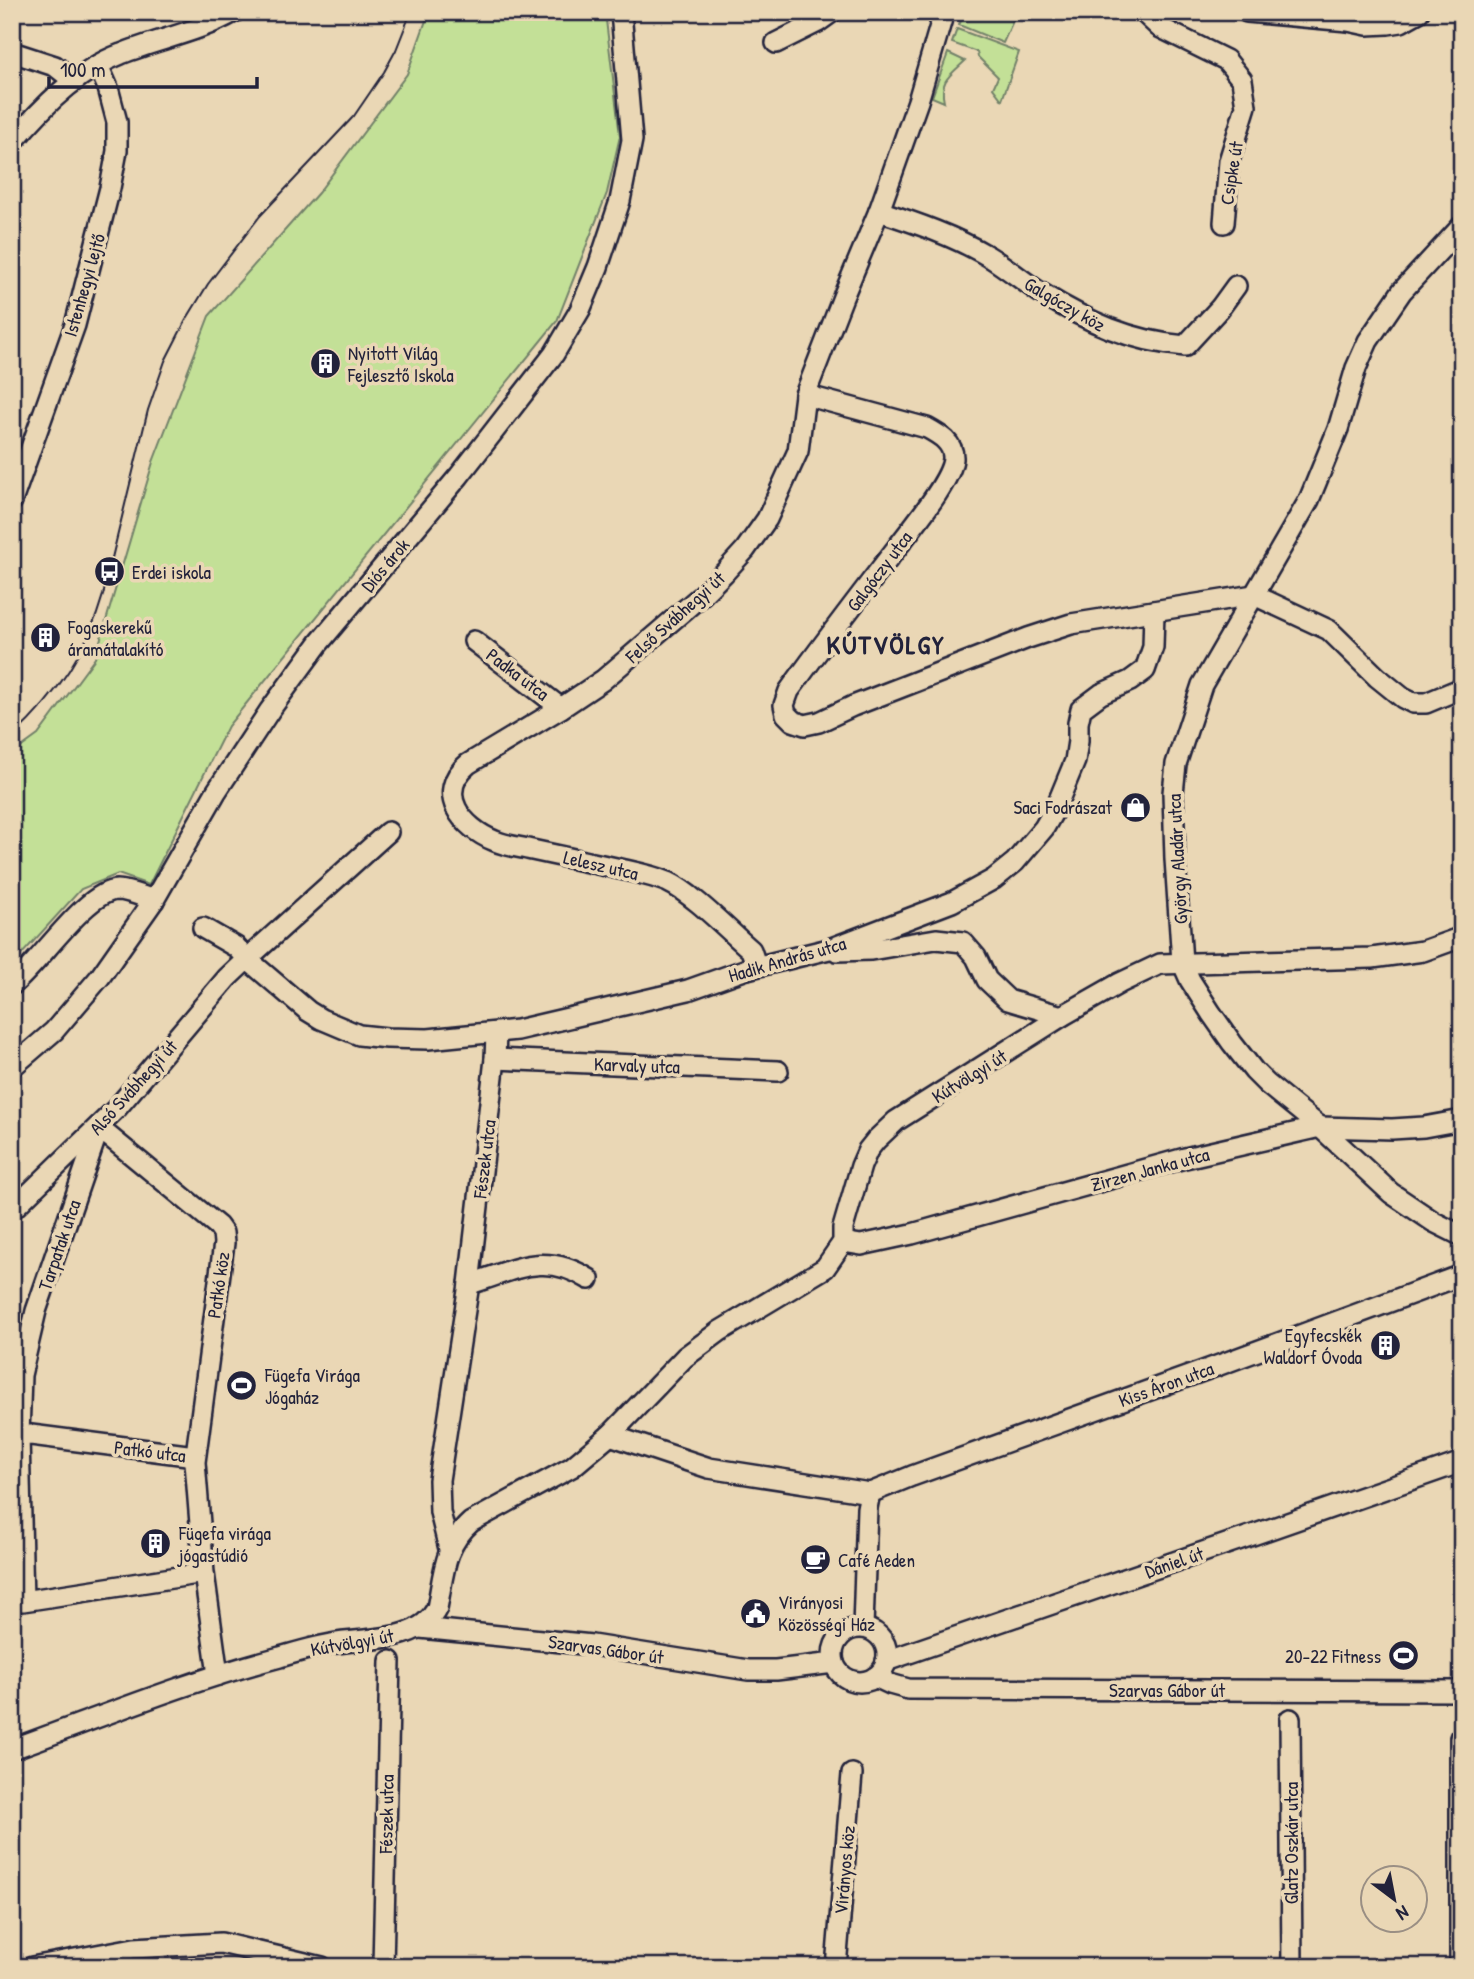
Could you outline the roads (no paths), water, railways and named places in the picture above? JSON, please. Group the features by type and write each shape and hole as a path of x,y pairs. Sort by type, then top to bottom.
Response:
{"street":[{"path":"12,143 53,100 74,81 98,65 120,54 201,27 234,12"},
{"name":"Diós árok","path":"12,1067 54,1031 93,986 154,900 216,792 270,710 319,643 459,476 554,354 580,310 620,201 632,140 621,12"},
{"path":"776,43 832,12"},
{"name":"Csipke út","path":"1143,12 1158,27 1226,60 1242,80 1246,106 1229,161 1224,222"},
{"path":"1247,12 1388,24 1401,22 1419,12"},
{"path":"805,395 879,211 918,100 943,16"},
{"path":"12,52 55,66 74,81"},
{"name":"Istenhegyi lejtő","path":"12,501 75,325 110,188 117,151 117,122 108,88 98,65"},
{"name":"Galgóczy köz","path":"879,211 915,223 988,256 1076,314 1112,331 1145,340 1185,346 1236,286"},
{"name":"György Aladár utca","path":"1462,226 1402,291 1368,341 1356,368 1323,470 1309,500 1202,685 1176,764 1173,793 1182,962 1211,1013 1254,1071 1391,1193 1462,1237"},
{"name":"Galgóczy utca","path":"805,395 927,429 942,436 951,448 953,458 950,471 928,505 789,691 783,705 786,714 793,721 805,725 819,722 943,670 1071,624 1254,594"},
{"name":"Felső Svábhegyi út","path":"460,772 481,755 603,680 702,595 746,550 767,519 798,451 805,395"},
{"path":"1254,594 1329,629 1377,677 1413,703 1426,703 1462,688"},
{"name":"Hadik András utca","path":"203,928 236,947 321,1019 359,1035 387,1038 428,1039 496,1033 677,993 747,969 829,949 952,902 994,879 1015,862 1044,828 1066,786 1075,761 1081,709 1101,694 1130,681 1145,670 1153,647 1154,611"},
{"name":"Padka utca","path":"474,641 561,708"},
{"name":"Lelesz utca","path":"460,772 452,793 454,806 471,827 497,842 669,883 686,894 751,950 753,966 747,969"},
{"name":"Alsó Svábhegyi út","path":"12,1210 99,1128 227,978 253,964 388,832"},
{"path":"12,985 30,969 86,906 104,892 122,891 154,900"},
{"name":"Kútvölgyi út","path":"12,1749 218,1675 324,1645 390,1636 420,1628 433,1617 438,1608 449,1549 471,1522 572,1467 610,1435 685,1357 720,1331 825,1268 843,1242 844,1228 868,1150 896,1121 1062,1016 1120,983 1160,964 1372,958 1423,951 1462,937"},
{"path":"829,949 844,952 871,950 936,939 963,942 976,957 987,981 1008,1000 1062,1016"},
{"name":"Fészek utca","path":"449,1549 440,1512 439,1480 469,1284 496,1033"},
{"name":"Karvaly utca","path":"495,1059 778,1071"},
{"name":"Zirzen Janka utca","path":"843,1242 861,1245 912,1234 1185,1158 1320,1127 1392,1129 1462,1120"},
{"name":"Tarpatak utca","path":"99,1128 36,1311 21,1376 15,1436 23,1601 204,1573"},
{"name":"Patkó köz","path":"99,1128 218,1226 223,1233 224,1243 195,1457"},
{"path":"469,1284 534,1263 573,1269 589,1279"},
{"name":"Kiss Áron utca","path":"870,1493 1462,1275"},
{"name":"Patkó utca","path":"15,1436 31,1435 195,1457 204,1573 218,1675"},
{"path":"610,1435 709,1468 870,1493 863,1628"},
{"name":"Dániel út","path":"881,1669 1462,1462"},
{"name":"Szarvas Gábor út","path":"420,1628 592,1645 748,1670 776,1670 834,1663"},
{"path":"863,1628 877,1634 885,1647 881,1669 859,1682 842,1675 834,1663 833,1648 839,1637 850,1630 863,1628"},
{"name":"Fészek utca","path":"383,1967 390,1661"},
{"name":"Szarvas Gábor út","path":"881,1669 890,1684 908,1689 1462,1691"},
{"name":"Glatz Oszkár utca","path":"1290,1719 1292,1967"},
{"path":"1460,1738 1460,1967"},
{"name":"Virányos köz","path":"836,1967 852,1774"},
{"path":"32,1967 134,1948 221,1943 322,1967"}],"tram line":[{"path":"12,737 56,690 88,636 103,595 148,410 165,361 186,320 208,284 260,216 354,116 384,72 411,12"}],"place":[{"name":"Nyitott Világ Fejlesztő Iskola","path":"325,364"},
{"name":"Erdei iskola","path":"109,572"},
{"name":"Fogaskerekű áramátalakító","path":"45,638"},
{"name":"Saci Fodrászat","path":"1135,807"},
{"name":"Egyfecskék Waldorf Óvoda","path":"1385,1346"},
{"name":"Fügefa Virága Jógaház","path":"242,1386"},
{"name":"Fügefa virága jógastúdió","path":"156,1544"},
{"name":"Café Aeden","path":"815,1560"},
{"name":"Virányosi Közösségi Ház","path":"755,1613"},
{"name":"20-22 Fitness","path":"1404,1656"}],"district":[{"name":"KÚTVÖLGY","path":"886,645"}]}
